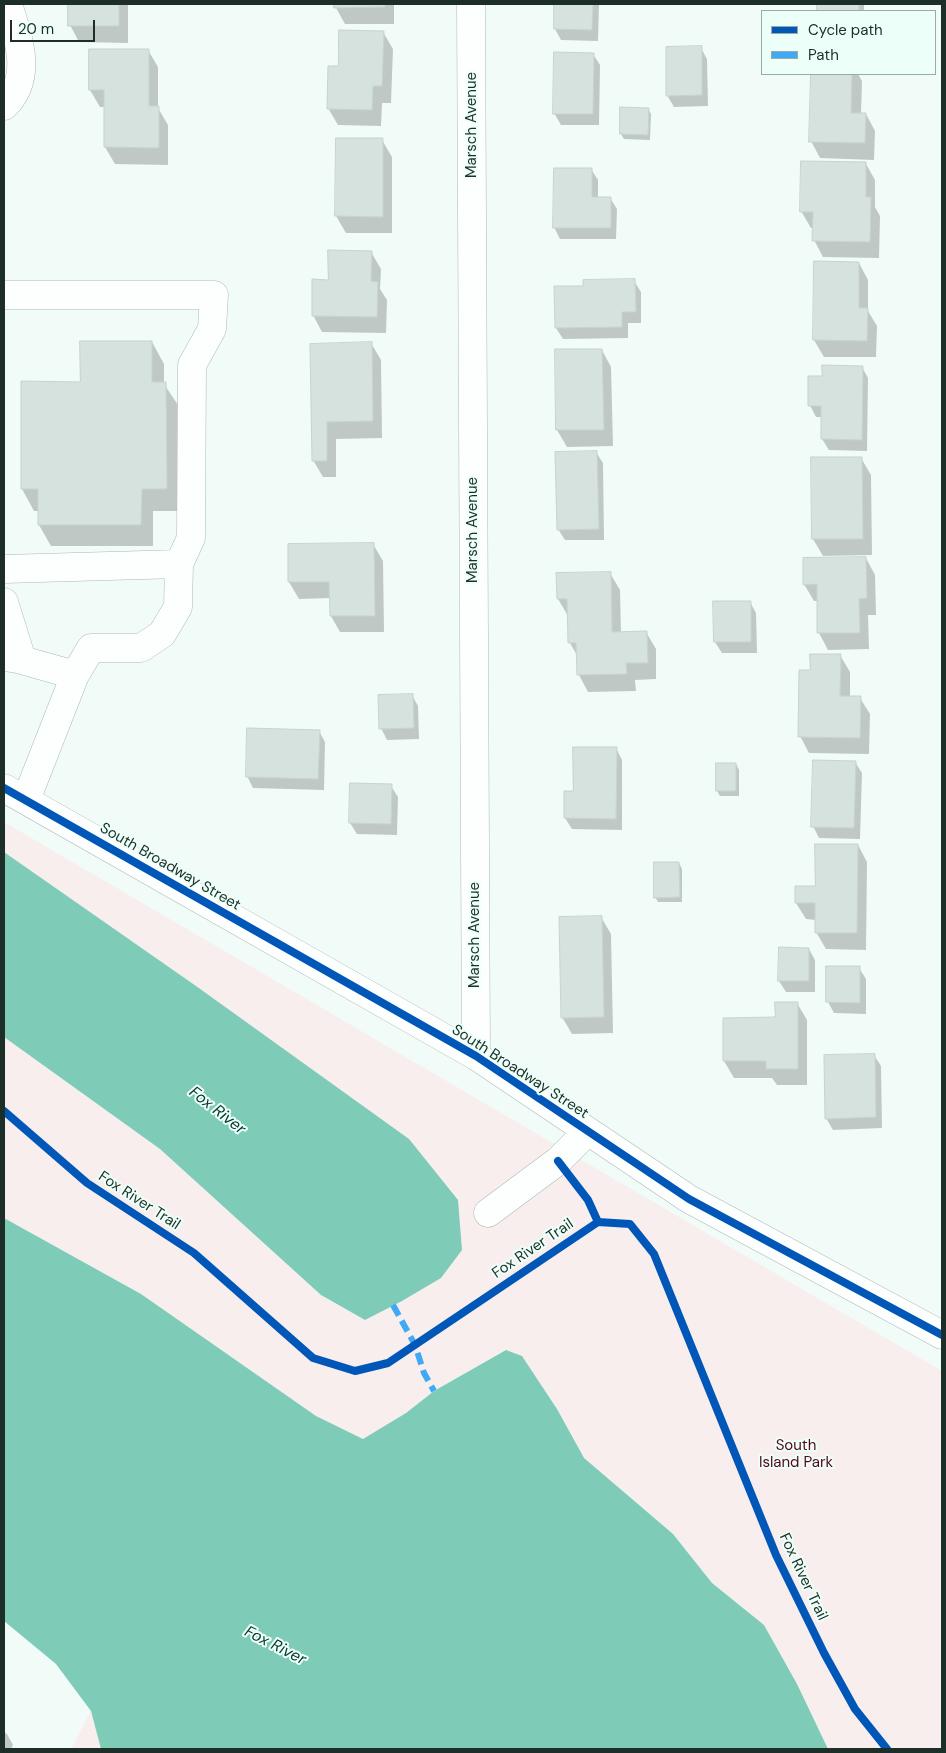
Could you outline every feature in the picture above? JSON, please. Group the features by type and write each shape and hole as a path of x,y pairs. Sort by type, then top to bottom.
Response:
{"street":[{"path":"4,106 16,92 22,57 19,39 8,4"},
{"name":"Marsch Avenue","path":"471,4 476,1056"},
{"path":"4,295 214,295 212,329 192,365 191,538 179,564 178,607 162,634 141,648 91,648 75,675 15,794"},
{"path":"4,569 179,564"},
{"path":"4,602 13,659 75,675"},
{"name":"South Broadway Street","path":"15,794 476,1056 689,1199 942,1335"},
{"path":"488,1213 558,1161 587,1132"}],"green space":[{"name":"South Island Park","path":"4,822 942,1371 942,1749 828,1749 797,1684 764,1625 712,1583 673,1534 583,1458 557,1409 522,1356 505,1350 434,1391 406,1413 363,1439 316,1416 141,1294 4,1218 4,1037 160,1149 321,1295 365,1320 441,1278 196,986 4,852"},
{"path":"91,1711 101,1749 71,1749"}],"water":[{"name":"Fox River","path":"4,852 196,986 409,1139 458,1200 462,1250 441,1278 365,1320 321,1295 160,1149 4,1037"},
{"name":"Fox River","path":"4,1218 141,1294 316,1416 363,1439 406,1413 434,1391 506,1350 522,1356 557,1409 584,1458 673,1534 712,1583 764,1625 797,1684 828,1749 101,1749 91,1711 56,1664 4,1621"}],"building":[{"path":"68,4 119,4 119,26 68,26"},
{"path":"334,4 385,4 385,7 334,8"},
{"path":"554,4 593,4 592,30 554,29"},
{"path":"817,4 859,4 859,10 817,10"},
{"path":"339,30 384,31 382,86 373,86 372,110 327,109 328,66 338,66"},
{"path":"702,46 702,95 666,96 666,47"},
{"path":"89,49 149,49 149,106 159,106 159,148 104,147 104,90 89,90"},
{"path":"554,52 594,53 593,114 553,114"},
{"path":"811,75 852,75 851,113 866,113 865,143 809,142"},
{"path":"620,107 649,108 648,135 620,134"},
{"path":"336,138 383,138 383,217 335,216"},
{"path":"801,161 866,162 866,197 871,197 870,242 812,241 813,212 800,212"},
{"path":"554,168 592,168 592,197 611,197 611,228 553,228"},
{"path":"328,250 372,251 371,281 378,282 377,317 312,316 312,279 328,280"},
{"path":"814,261 859,262 859,308 868,308 867,341 813,340"},
{"path":"635,279 636,312 622,312 622,327 555,328 554,286 583,286 583,280"},
{"path":"80,341 152,341 152,382 166,382 167,489 142,489 141,525 38,525 38,489 21,489 21,381 80,382"},
{"path":"372,342 373,421 327,422 327,461 312,461 310,344"},
{"path":"555,349 602,349 604,430 556,430"},
{"path":"822,365 863,366 862,440 821,439 821,406 808,406 808,376 822,376"},
{"path":"597,451 599,529 557,530 555,452"},
{"path":"811,457 862,457 863,539 812,539"},
{"path":"374,543 375,616 330,616 329,582 288,582 288,544"},
{"path":"866,557 867,598 859,599 860,633 817,633 817,584 803,585 803,558"},
{"path":"611,572 612,632 647,631 648,663 626,663 627,674 577,675 576,643 568,643 567,599 557,599 556,573"},
{"path":"713,601 751,601 751,642 714,642"},
{"path":"810,654 841,654 840,696 861,696 860,738 798,737 799,670 810,670"},
{"path":"413,694 414,728 379,729 378,695"},
{"path":"247,728 320,730 318,779 246,777"},
{"path":"573,747 617,747 616,819 564,818 564,791 573,791"},
{"path":"813,760 856,761 854,828 811,827"},
{"path":"716,763 736,763 736,791 716,791"},
{"path":"350,783 392,784 391,824 349,823"},
{"path":"815,844 858,844 857,933 815,933 815,903 795,903 795,886 815,886"},
{"path":"654,862 679,862 680,897 654,898"},
{"path":"602,916 604,1017 561,1018 559,917"},
{"path":"779,947 809,948 809,981 778,981"},
{"path":"826,966 860,966 860,1003 826,1002"},
{"path":"775,1002 798,1002 798,1069 766,1069 766,1061 723,1061 723,1018 775,1017"},
{"path":"875,1054 876,1117 825,1119 824,1055"}],"marked path":[{"path":"393,1305 415,1345 424,1373 434,1391"}],"cycle path":[{"path":"4,788 476,1056 689,1199 942,1335"},
{"name":"Fox River Trail","path":"4,1111 87,1183 194,1253 313,1358 355,1371 388,1363 598,1222 630,1224 654,1254 776,1555 824,1653 855,1709 887,1749"},
{"path":"558,1161 588,1200 598,1222"}]}
